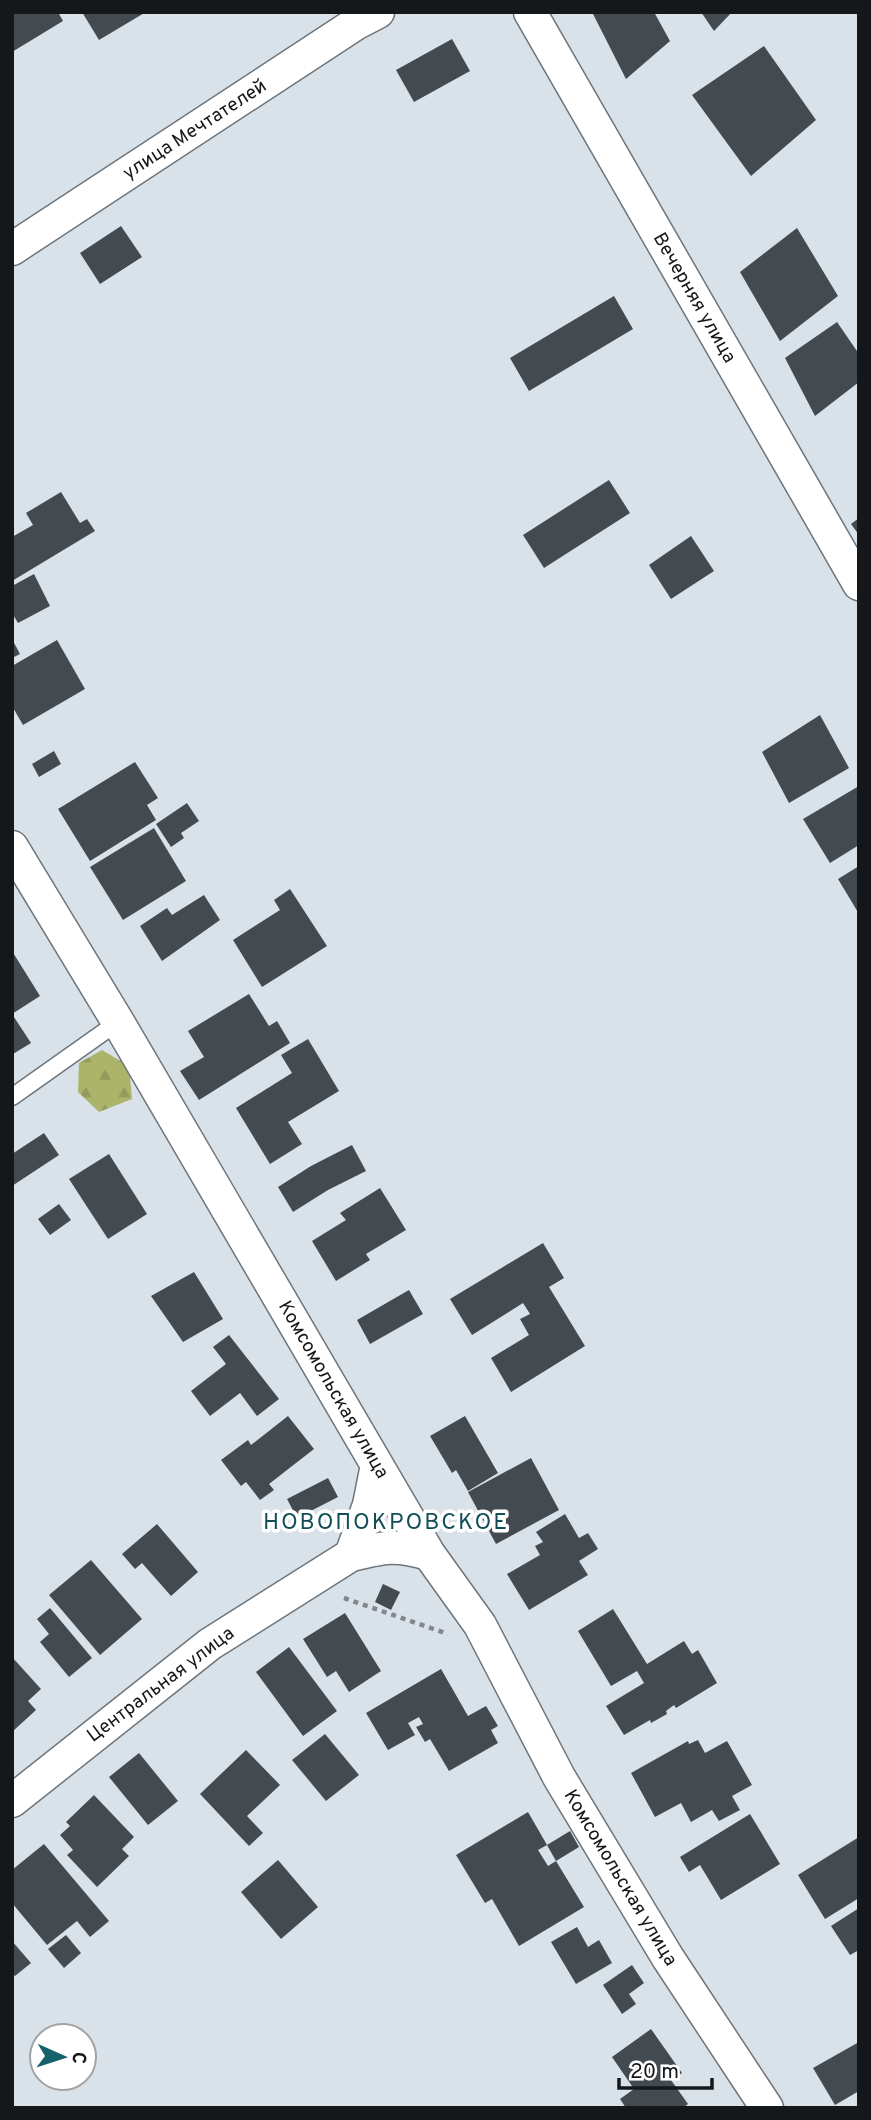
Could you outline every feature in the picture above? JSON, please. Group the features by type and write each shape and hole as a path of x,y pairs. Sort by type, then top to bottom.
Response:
{"street":[{"name":"улица Мечтателей","path":"12,249 355,24 378,12"},
{"name":"Вечерняя улица","path":"530,12 859,584"},
{"name":"Комсомольская улица","path":"12,848 118,1021 429,1554 480,1625 559,1777 668,1958 767,2108"},
{"path":"351,1555 369,1505 377,1465"},
{"name":"Центральная улица","path":"12,1801 210,1644 351,1555 385,1546 408,1548 429,1554"}],"lane":[{"path":"12,1097 118,1021"}],"path":[{"path":"302,1586 357,1602 459,1640"}],"green space":[{"path":"102,1050 129,1066 132,1099 99,1112 78,1092 79,1063"}],"building":[{"path":"12,12 58,12 63,21 12,52"},
{"path":"82,12 146,12 99,40"},
{"path":"592,12 654,12 670,41 626,79"},
{"path":"701,12 732,12 714,31"},
{"path":"452,39 470,71 414,102 396,70"},
{"path":"764,46 816,120 751,176 692,95"},
{"path":"121,226 142,257 100,284 80,253"},
{"path":"797,228 838,296 780,341 740,272"},
{"path":"614,296 633,329 529,391 510,358"},
{"path":"837,322 859,354 859,382 815,416 785,358"},
{"path":"609,480 630,513 544,568 523,535"},
{"path":"61,492 80,523 87,519 95,531 12,581 12,537 33,525 26,513"},
{"path":"859,518 859,535 851,524"},
{"path":"691,536 714,571 671,599 649,565"},
{"path":"34,574 50,606 18,623 12,613 12,586"},
{"path":"12,639 20,654 12,658"},
{"path":"57,640 85,689 23,725 12,706 12,666"},
{"path":"820,715 849,768 789,803 762,752"},
{"path":"54,751 61,764 39,777 32,764"},
{"path":"135,762 158,798 147,805 156,820 90,861 58,809"},
{"path":"859,786 859,845 830,863 803,819"},
{"path":"187,803 199,821 181,833 184,838 171,847 156,824"},
{"path":"154,828 186,881 123,920 90,867"},
{"path":"859,866 859,914 838,879"},
{"path":"290,889 327,946 262,987 233,940 280,910 274,900"},
{"path":"204,895 220,920 162,961 140,926 167,908 172,915"},
{"path":"12,951 40,996 12,1014"},
{"path":"249,994 269,1026 277,1021 290,1043 199,1100 180,1071 204,1057 188,1031"},
{"path":"12,1014 31,1043 13,1054 12,1053"},
{"path":"308,1039 339,1091 288,1122 302,1144 270,1164 236,1108 292,1073 281,1055"},
{"path":"44,1133 59,1155 12,1186 12,1154"},
{"path":"352,1145 366,1171 293,1212 278,1187"},
{"path":"109,1154 147,1214 108,1239 69,1179"},
{"path":"380,1188 406,1230 366,1254 370,1260 336,1281 312,1241 346,1220 340,1213"},
{"path":"59,1204 71,1220 50,1235 38,1219"},
{"path":"543,1243 564,1278 549,1287 585,1346 511,1392 491,1358 529,1335 520,1319 530,1314 523,1303 472,1335 450,1299"},
{"path":"194,1272 223,1319 183,1342 151,1296"},
{"path":"409,1290 423,1314 370,1344 357,1320"},
{"path":"229,1335 279,1399 257,1416 240,1393 210,1416 191,1391 226,1364 213,1347"},
{"path":"288,1416 314,1449 269,1484 274,1490 260,1500 246,1482 241,1486 221,1460 248,1440 251,1445"},
{"path":"465,1416 498,1473 468,1491 456,1470 452,1473 430,1436"},
{"path":"531,1458 559,1510 496,1544 468,1492"},
{"path":"328,1478 338,1497 297,1518 287,1499"},
{"path":"565,1514 579,1538 588,1533 598,1549 579,1561 588,1575 529,1610 507,1574 540,1555 535,1546 543,1542 536,1532"},
{"path":"157,1524 198,1572 171,1596 142,1563 135,1569 122,1554"},
{"path":"91,1560 142,1619 100,1655 49,1595"},
{"path":"383,1584 400,1592 391,1610 375,1602"},
{"path":"50,1608 92,1658 69,1677 40,1642 49,1634 37,1619"},
{"path":"613,1609 647,1664 684,1641 692,1654 698,1650 717,1683 676,1708 674,1705 666,1711 667,1714 651,1723 650,1720 624,1735 606,1706 644,1683 637,1671 611,1686 578,1631"},
{"path":"345,1613 381,1671 349,1692 336,1671 327,1677 303,1639"},
{"path":"289,1647 337,1711 303,1736 256,1672"},
{"path":"12,1657 41,1689 28,1701 36,1710 12,1732"},
{"path":"441,1669 468,1716 486,1706 498,1726 491,1730 498,1743 449,1771 430,1739 425,1742 416,1727 423,1724 419,1717 408,1723 415,1735 388,1750 366,1713"},
{"path":"325,1734 359,1775 326,1801 292,1760"},
{"path":"698,1740 705,1753 727,1741 752,1785 732,1796 740,1810 719,1821 712,1810 691,1822 681,1803 655,1817 631,1773 688,1741 689,1744"},
{"path":"246,1750 280,1785 247,1816 263,1833 249,1846 200,1794"},
{"path":"139,1753 178,1801 148,1825 109,1777"},
{"path":"94,1795 134,1837 122,1849 129,1856 97,1887 67,1855 73,1850 60,1835 70,1826 66,1822"},
{"path":"528,1812 547,1845 538,1850 548,1866 556,1861 584,1907 519,1946 492,1899 485,1903 456,1855"},
{"path":"750,1814 780,1864 721,1900 700,1865 689,1872 680,1857"},
{"path":"570,1831 579,1847 556,1861 547,1845"},
{"path":"859,1837 859,1898 825,1919 798,1875"},
{"path":"44,1844 109,1921 90,1937 77,1921 47,1945 12,1903 12,1870"},
{"path":"278,1860 318,1907 281,1939 241,1892"},
{"path":"859,1908 859,1950 850,1955 831,1926"},
{"path":"577,1927 588,1947 599,1940 612,1963 576,1984 551,1942"},
{"path":"66,1935 81,1953 64,1968 48,1949"},
{"path":"12,1941 31,1963 15,1976 12,1973"},
{"path":"632,1965 644,1983 629,1994 636,2004 622,2014 603,1985"},
{"path":"651,2029 682,2073 671,2080 688,2104 683,2108 626,2108 620,2099 634,2089 612,2057"},
{"path":"859,2042 859,2091 835,2105 813,2068"}],"district":[{"name":"НОВОПОКРОВСКОЕ","path":"386,1523"}]}
